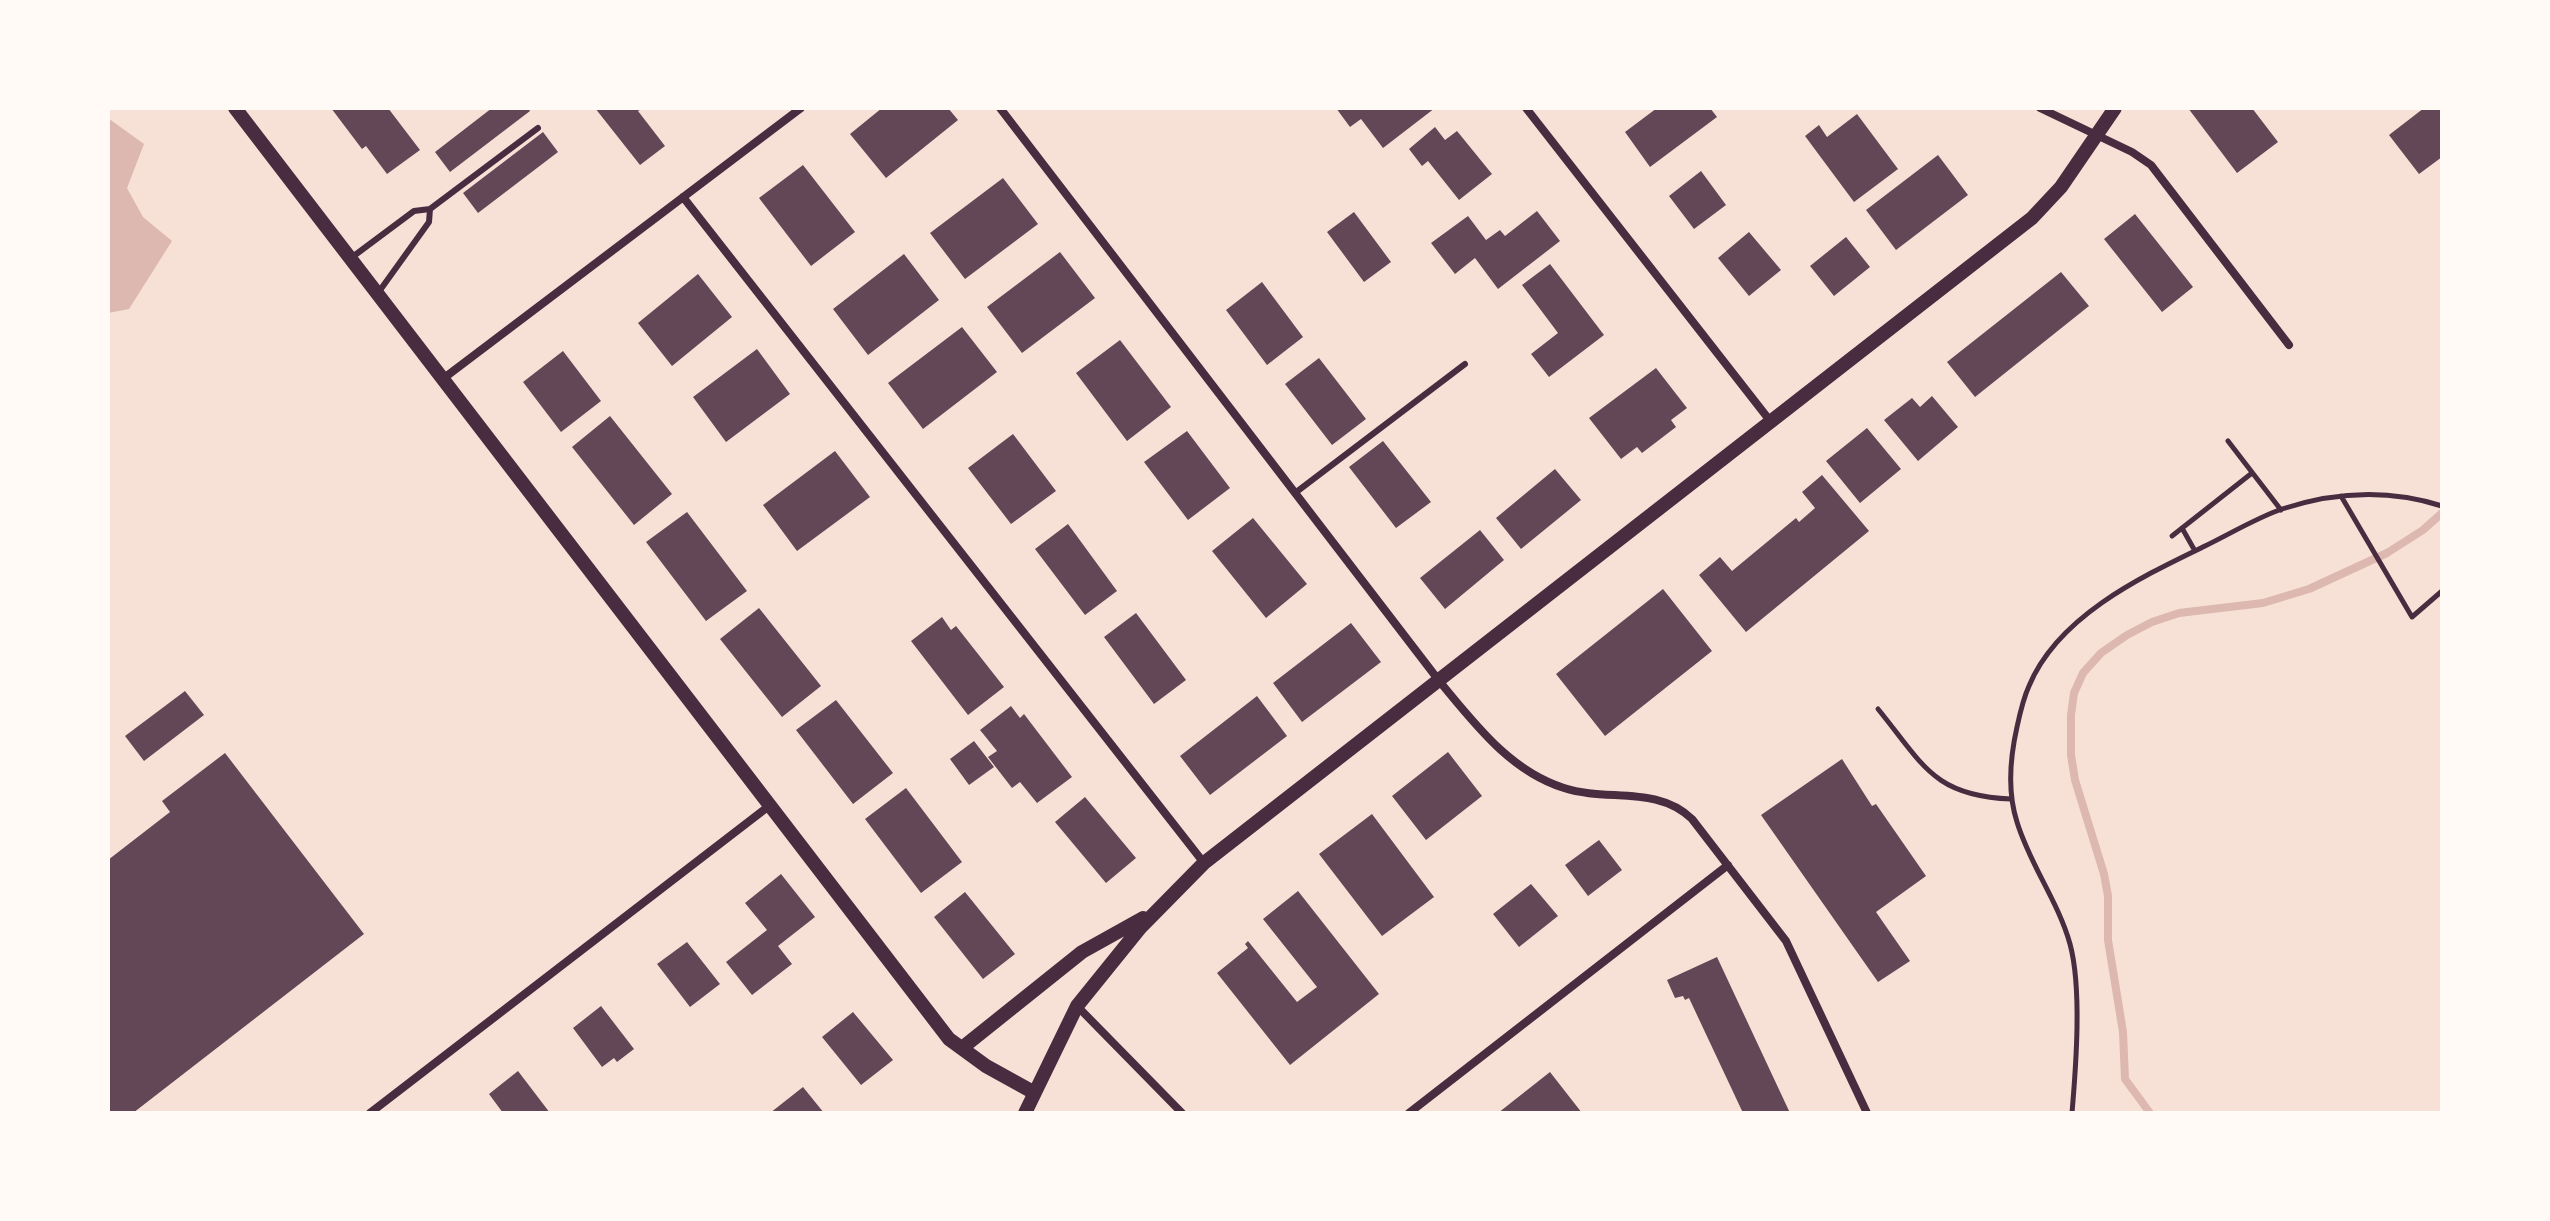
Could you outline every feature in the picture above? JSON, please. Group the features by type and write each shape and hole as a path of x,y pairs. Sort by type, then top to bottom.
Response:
{"street":[{"path":"235,108 949,1039 986,1066 1033,1092"},
{"path":"444,378 801,108"},
{"path":"1000,108 1440,682 1488,739 1533,773 1564,788 1670,803 1692,819 1786,941 1867,1113"},
{"path":"1526,108 1771,422"},
{"path":"2040,108 2132,152 2151,165 2289,345"},
{"path":"1025,1113 1077,1006 1140,928 1204,863 2032,218 2061,187 2115,108"},
{"path":"683,197 1204,863"},
{"path":"370,1113 769,806"},
{"path":"1409,1113 1728,865"},
{"path":"962,1048 1082,952 1157,911"},
{"path":"1077,1006 1182,1113"}],"lane":[{"path":"351,258 414,211 430,209 538,128"},
{"path":"378,293 429,222 430,209"},
{"path":"1295,493 1465,364"}],"path":[{"path":"2228,441 2281,510"},
{"path":"2172,536 2252,473"},
{"path":"2072,1113 2074,962 2064,927 2026,845 2011,799 2016,730 2029,684 2060,639 2101,604 2195,551 2281,510 2341,496 2378,494 2442,506"},
{"path":"2341,496 2412,617 2442,591"},
{"path":"2182,528 2195,551"},
{"path":"1878,709 1921,762 1942,782 1964,794 2011,799"}],"shaded area":[{"path":"108,118 144,144 127,188 143,217 172,241 129,309 108,313"}],"building":[{"path":"331,108 388,108 420,150 387,174 366,146 362,149"},
{"path":"492,108 528,108 530,111 450,172 435,152"},
{"path":"595,108 643,108 638,111 665,146 640,165"},
{"path":"882,108 948,108 958,120 886,178 850,134"},
{"path":"1336,108 1435,108 1383,148 1361,119 1350,127"},
{"path":"1657,108 1710,108 1717,117 1650,167 1625,132"},
{"path":"2188,108 2252,108 2278,142 2237,173"},
{"path":"2424,108 2442,108 2442,157 2419,174 2389,135"},
{"path":"1857,114 1898,169 1854,202 1805,136 1819,125 1827,137"},
{"path":"1435,127 1445,140 1457,131 1492,174 1459,200 1428,161 1422,166 1409,149"},
{"path":"543,132 558,152 478,213 463,193"},
{"path":"1938,155 1968,195 1896,250 1866,210"},
{"path":"803,165 855,232 811,266 759,198"},
{"path":"1701,171 1726,205 1694,229 1669,196"},
{"path":"1003,178 1038,224 965,279 930,233"},
{"path":"1537,211 1560,241 1498,289 1475,258 1455,274 1431,243 1468,216 1486,240 1500,230 1505,236"},
{"path":"1354,212 1391,262 1364,282 1327,232"},
{"path":"2135,214 2193,287 2162,312 2104,239"},
{"path":"1749,232 1781,270 1749,296 1718,258"},
{"path":"1846,237 1870,267 1834,296 1810,266"},
{"path":"1060,252 1095,298 1022,353 987,307"},
{"path":"904,254 939,300 868,355 833,309"},
{"path":"1550,264 1604,335 1549,377 1531,354 1558,333 1522,285"},
{"path":"2061,272 2089,306 1975,397 1947,362"},
{"path":"698,274 732,317 672,366 638,323"},
{"path":"1262,282 1303,337 1267,365 1226,310"},
{"path":"962,327 997,372 923,429 888,383"},
{"path":"1120,340 1171,407 1127,441 1076,373"},
{"path":"757,349 790,394 726,442 693,397"},
{"path":"563,351 601,401 561,432 523,382"},
{"path":"1319,358 1366,419 1332,445 1285,384"},
{"path":"1656,368 1687,408 1671,420 1676,427 1642,453 1637,447 1621,459 1589,418"},
{"path":"1932,396 1958,427 1918,461 1884,420 1912,398 1920,407"},
{"path":"610,416 672,494 634,525 572,447"},
{"path":"1867,428 1901,469 1860,503 1826,461"},
{"path":"1187,431 1230,488 1188,520 1144,462"},
{"path":"1013,434 1056,491 1011,524 968,468"},
{"path":"1383,441 1431,502 1396,528 1349,467"},
{"path":"835,451 870,497 797,551 763,505"},
{"path":"1555,469 1581,500 1521,549 1496,518"},
{"path":"1822,475 1869,531 1746,632 1699,575 1720,557 1732,571 1796,518 1799,522 1815,508 1802,492"},
{"path":"687,512 747,591 706,621 646,542"},
{"path":"1253,518 1307,584 1266,618 1212,551"},
{"path":"1068,524 1117,591 1085,615 1035,549"},
{"path":"1480,530 1504,560 1445,609 1420,578"},
{"path":"1663,589 1712,651 1605,736 1556,674"},
{"path":"759,608 821,686 782,717 720,639"},
{"path":"1136,613 1186,680 1154,704 1104,637"},
{"path":"942,617 951,630 956,626 1004,687 968,715 911,641"},
{"path":"1351,623 1381,662 1302,722 1273,683"},
{"path":"185,691 204,715 144,761 125,736"},
{"path":"1257,696 1287,736 1210,795 1180,756"},
{"path":"836,700 893,773 853,804 796,730"},
{"path":"1011,706 1020,718 1024,714 1072,777 1037,803 1020,782 1012,788 988,757 997,751 980,730"},
{"path":"974,741 994,767 969,785 950,759"},
{"path":"1448,752 1482,796 1426,840 1392,796"},
{"path":"225,753 364,934 133,1113 108,1113 108,860 170,812 162,801"},
{"path":"1842,759 1872,806 1876,804 1926,876 1876,912 1910,961 1878,982 1761,815"},
{"path":"906,788 962,862 921,893 865,819"},
{"path":"1085,797 1136,858 1106,883 1055,822"},
{"path":"1372,814 1434,897 1382,936 1319,854"},
{"path":"1599,840 1622,870 1588,896 1565,865"},
{"path":"781,874 815,917 778,946 792,964 752,995 726,962 767,930 745,903"},
{"path":"1531,884 1558,916 1519,947 1493,914"},
{"path":"1298,891 1379,994 1290,1065 1217,973 1248,948 1245,944 1248,941 1297,1002 1317,987 1263,919"},
{"path":"965,892 1015,954 983,979 934,917"},
{"path":"687,942 720,984 690,1007 657,964"},
{"path":"1717,957 1790,1113 1743,1113 1689,998 1675,998 1667,980"},
{"path":"601,1006 634,1049 617,1062 614,1058 602,1067 573,1028"},
{"path":"853,1012 893,1060 861,1085 822,1037"},
{"path":"518,1071 550,1113 503,1113 489,1094"},
{"path":"1550,1072 1582,1113 1498,1113"},
{"path":"803,1087 824,1113 770,1113"}],"waterway":[{"path":"2150,1113 2125,1079 2123,1032 2108,940 2108,896 2075,780 2071,755 2074,693 2083,673 2101,653 2152,622 2179,613 2263,603 2309,589 2387,553 2423,530 2442,513"}]}
